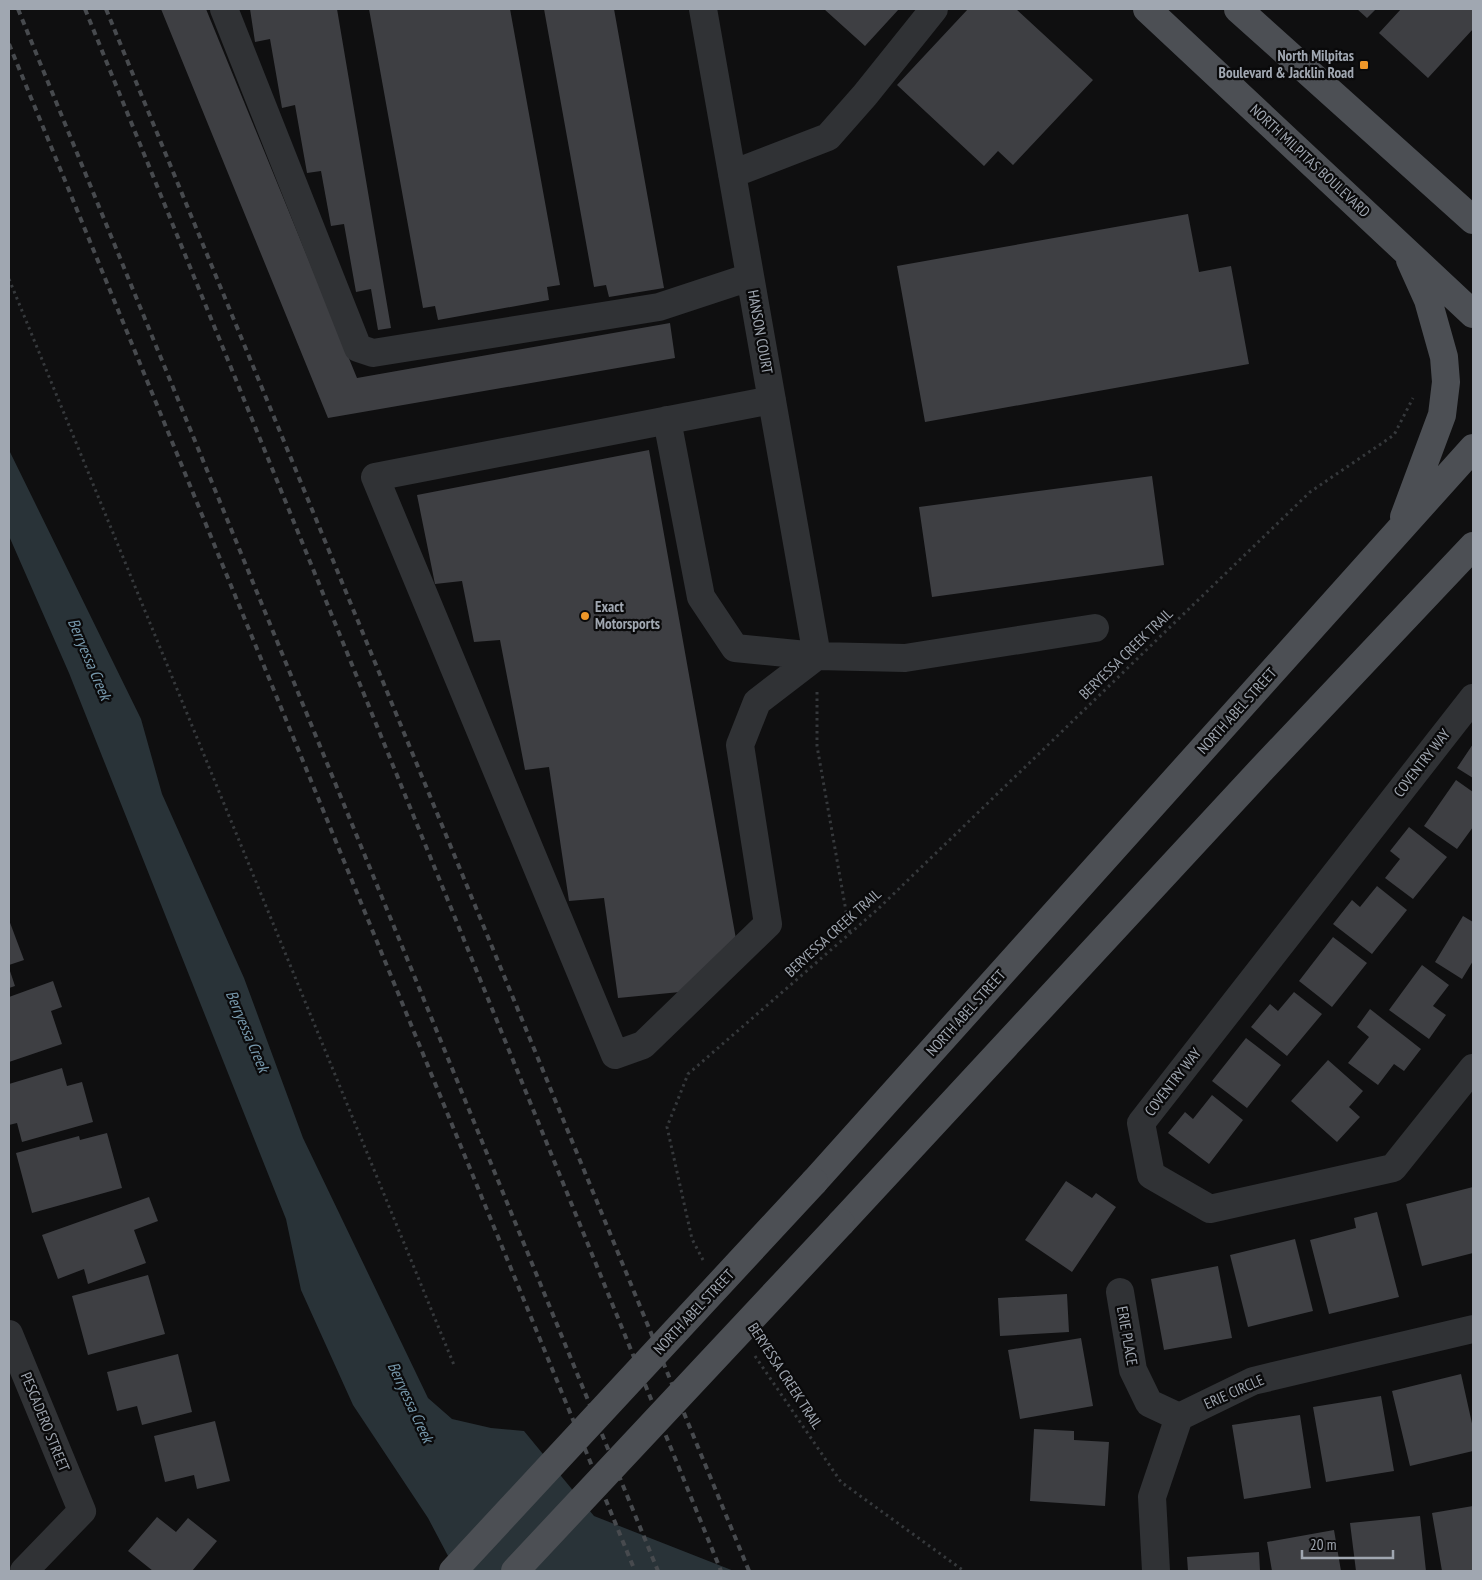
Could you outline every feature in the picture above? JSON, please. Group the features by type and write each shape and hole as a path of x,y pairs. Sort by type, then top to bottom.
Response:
{"main road":[{"name":"NORTH MILPITAS BOULEVARD","path":"1147,9 1473,314"},
{"path":"1238,9 1473,220"},
{"path":"1399,530 1442,415 1446,382 1444,357 1428,300 1406,250"},
{"name":"NORTH ABEL STREET","path":"453,1571 814,1182 1473,448"},
{"path":"514,1571 841,1223 1262,769 1473,546"}],"street":[{"path":"224,9 358,348 373,354 659,307 750,277"},
{"name":"HANSON COURT","path":"703,9 817,656"},
{"path":"732,174 828,137 865,95 934,9"},
{"path":"772,400 375,477 615,1055 643,1045 768,924 740,745 757,702 817,656"},
{"path":"667,420 701,597 735,648 817,656 905,658 1095,628"},
{"name":"COVENTRY WAY","path":"1473,698 1141,1123 1151,1175 1210,1209 1393,1168 1473,1068"},
{"name":"ERIE PLACE","path":"1120,1292 1132,1370 1149,1403 1179,1417"},
{"name":"ERIE CIRCLE","path":"1179,1417 1253,1381 1473,1329"},
{"name":"PESCADERO STREET","path":"9,1334 82,1511 24,1571"},
{"path":"1156,1571 1152,1497 1179,1417"}],"path":[{"path":"9,279 454,1365"},
{"name":"BERYESSA CREEK TRAIL","path":"706,1266 692,1240 666,1127 688,1074 850,934 1310,492 1394,435 1417,391"},
{"path":"817,656 817,746 850,934"},
{"name":"BERYESSA CREEK TRAIL","path":"753,1353 841,1482 964,1571"}],"water":[{"name":"Berryessa Creek","path":"9,450 141,719 162,794 244,978 303,1138 428,1398 452,1419 491,1428 524,1431 594,1516 734,1571 456,1571 428,1518 353,1405 301,1290 286,1219 69,673 9,536"}],"building":[{"path":"161,9 206,9 357,378 670,323 675,358 328,418"},
{"path":"250,9 337,9 391,328 378,330 371,289 356,292 344,224 331,226 321,171 307,173 295,105 282,108 270,39 255,42"},
{"path":"369,9 510,9 560,285 547,287 549,300 438,320 435,306 423,308"},
{"path":"544,9 614,9 664,288 609,297 606,285 594,287"},
{"path":"824,9 899,9 865,46"},
{"path":"968,9 1016,9 1093,80 1013,165 998,151 984,166 897,85"},
{"path":"1357,9 1376,9 1367,18"},
{"path":"1401,9 1473,9 1473,29 1428,78 1379,33"},
{"path":"1188,214 1199,272 1231,266 1249,364 925,422 897,266"},
{"path":"649,450 736,939 680,992 618,998 604,898 569,901 549,767 525,770 500,640 474,642 462,581 435,584 417,495"},
{"path":"1152,476 1164,565 932,597 919,507"},
{"path":"1473,744 1473,778 1457,768"},
{"path":"1456,780 1473,792 1473,827 1457,849 1424,826"},
{"path":"1409,827 1447,857 1413,899 1385,878 1400,859 1390,851"},
{"path":"1377,886 1407,910 1372,954 1333,924 1352,900 1360,907"},
{"path":"1463,916 1473,922 1473,961 1462,979 1435,962"},
{"path":"9,920 24,960 9,965"},
{"path":"1333,937 1367,963 1332,1007 1299,981"},
{"path":"1422,965 1449,985 1433,1006 1446,1015 1429,1039 1389,1010"},
{"path":"9,968 15,986 9,988"},
{"path":"53,981 62,1007 51,1011 62,1044 9,1062 9,997"},
{"path":"1294,992 1322,1014 1287,1056 1251,1027 1270,1004 1278,1011"},
{"path":"1370,1009 1421,1049 1404,1071 1394,1064 1378,1085 1348,1063 1369,1037 1357,1027"},
{"path":"1246,1038 1281,1065 1247,1108 1212,1081"},
{"path":"1328,1060 1363,1091 1349,1107 1360,1117 1337,1142 1291,1101"},
{"path":"62,1068 67,1086 82,1082 93,1122 22,1142 17,1123 9,1125 9,1084"},
{"path":"1212,1095 1243,1120 1209,1164 1168,1133 1185,1112 1193,1119"},
{"path":"107,1133 122,1188 32,1213 16,1153 79,1136 80,1140"},
{"path":"1066,1181 1092,1198 1096,1193 1116,1207 1072,1272 1025,1240"},
{"path":"1473,1187 1473,1253 1422,1266 1406,1204"},
{"path":"149,1197 158,1221 134,1230 146,1263 88,1284 84,1269 58,1279 42,1235"},
{"path":"1377,1212 1399,1297 1329,1314 1310,1240 1356,1228 1354,1218"},
{"path":"1295,1239 1313,1311 1248,1327 1230,1255"},
{"path":"1218,1266 1232,1338 1164,1350 1151,1279"},
{"path":"148,1275 165,1334 88,1355 72,1296"},
{"path":"1067,1294 1069,1332 1000,1336 998,1298"},
{"path":"1081,1338 1093,1406 1020,1419 1008,1350"},
{"path":"178,1354 192,1412 142,1425 137,1406 117,1411 107,1372"},
{"path":"1461,1374 1473,1428 1473,1451 1410,1466 1392,1391"},
{"path":"1381,1396 1394,1471 1326,1482 1313,1407"},
{"path":"1300,1415 1311,1488 1244,1499 1232,1425"},
{"path":"215,1421 230,1481 197,1489 194,1475 165,1482 154,1436"},
{"path":"1034,1429 1074,1431 1074,1440 1109,1442 1105,1506 1030,1501"},
{"path":"1473,1506 1473,1571 1442,1571 1432,1513"},
{"path":"1420,1516 1426,1571 1356,1571 1350,1523"},
{"path":"157,1517 176,1532 188,1518 217,1541 192,1571 153,1571 128,1551"},
{"path":"1334,1530 1341,1571 1272,1571 1267,1542"},
{"path":"1259,1552 1260,1571 1188,1571 1187,1557"}],"railway":[{"path":"18,9 658,1571"},
{"path":"85,9 721,1571"},
{"path":"106,9 749,1571"},
{"path":"9,44 635,1571"}],"place":[{"name":"North Milpitas Boulevard & Jacklin Road","path":"1364,65"},
{"name":"Exact Motorsports","path":"585,616"}]}
